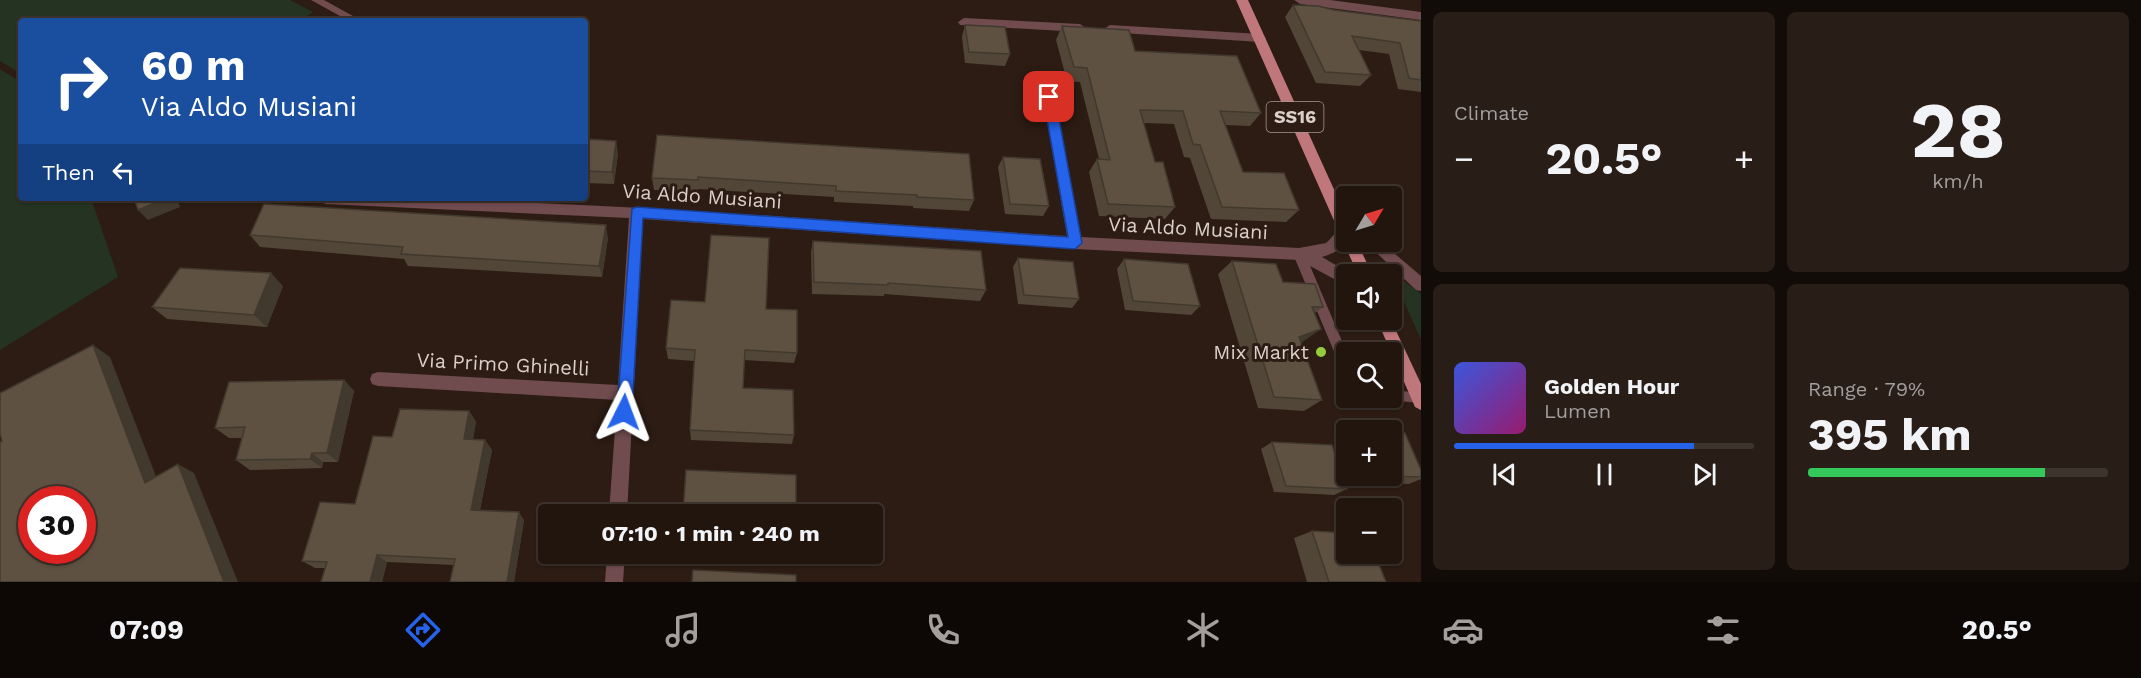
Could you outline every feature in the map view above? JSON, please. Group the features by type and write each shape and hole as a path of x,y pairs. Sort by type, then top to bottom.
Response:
{"main road":[{"name":"SS16","path":"1242,0 1336,209"},
{"path":"1389,330 1420,398"}],"street":[{"path":"1300,0 1421,15"},
{"path":"964,22 1260,38"},
{"path":"1049,97 1075,243"},
{"path":"1331,197 1336,203"},
{"name":"Via Aldo Musiani","path":"388,201 636,213 1075,243 1299,254 1328,251 1336,244"},
{"path":"619,504 636,213"},
{"path":"1383,252 1421,285"},
{"name":"Via Aldo Musiani","path":"1299,254 1336,273"},
{"name":"Via Primo Ghinelli","path":"378,379 625,393"},
{"path":"614,582 615,564"}],"lane":[{"path":"316,0 351,18"},
{"path":"1299,254 1336,342"},
{"path":"1402,397 1420,398"}],"green space":[{"path":"0,0 290,0 313,12 305,18 18,18 18,72 0,61"},
{"path":"0,69 18,80 18,201 92,201 118,277 0,350"},
{"path":"1402,280 1421,294 1421,340 1402,297"}],"building":[{"path":"1293,5 1318,6 1421,21 1421,80 1409,78 1400,43 1352,36 1371,75 1325,72"},
{"path":"965,25 1005,27 1010,54 969,52"},
{"path":"1062,26 1129,30 1135,51 1237,56 1261,113 1220,111 1243,172 1284,173 1299,210 1222,207 1200,145 1193,144 1183,111 1140,110 1155,162 1163,162 1175,207 1108,204 1097,159 1110,160 1087,68 1074,67"},
{"path":"657,135 969,154 974,200 836,191 836,186 698,177 698,180 652,178"},
{"path":"588,139 616,141 612,172 588,171"},
{"path":"1003,157 1040,159 1049,206 1010,204"},
{"path":"135,201 160,201 138,210"},
{"path":"264,204 606,225 599,266 401,254 403,247 250,235"},
{"path":"711,235 769,238 766,309 797,310 797,353 745,350 743,388 793,390 794,435 690,430 695,350 666,348 671,300 705,302"},
{"path":"813,241 981,251 986,290 888,283 888,285 814,282"},
{"path":"1018,258 1073,262 1079,299 1024,295"},
{"path":"1124,259 1188,264 1200,306 1133,301"},
{"path":"1232,261 1276,264 1283,282 1315,284 1323,307 1312,307 1321,329 1299,337 1322,400 1274,397"},
{"path":"180,268 271,273 254,315 152,307"},
{"path":"93,345 145,483 178,464 224,582 0,582 0,442 2,441 0,393"},
{"path":"344,380 327,453 312,453 310,459 236,460 245,427 215,428 229,382"},
{"path":"400,409 469,411 464,439 485,440 471,510 519,512 507,582 450,582 455,559 377,555 370,582 321,582 327,562 302,561 320,502 355,504 373,436 392,437"},
{"path":"1402,433 1405,433 1421,470 1421,477 1402,476"},
{"path":"1272,442 1332,445 1336,457 1336,486 1346,486 1347,489 1286,486"},
{"path":"686,470 796,475 796,504 684,504"},
{"path":"1312,531 1336,532 1336,564 1379,564 1386,582 1329,582"},
{"path":"693,570 796,575 796,582 692,582"}],"place":[{"name":"Mix Markt","path":"1321,352"}],"route":[{"path":"624,412 636,213 1075,243 1049,97"}]}
